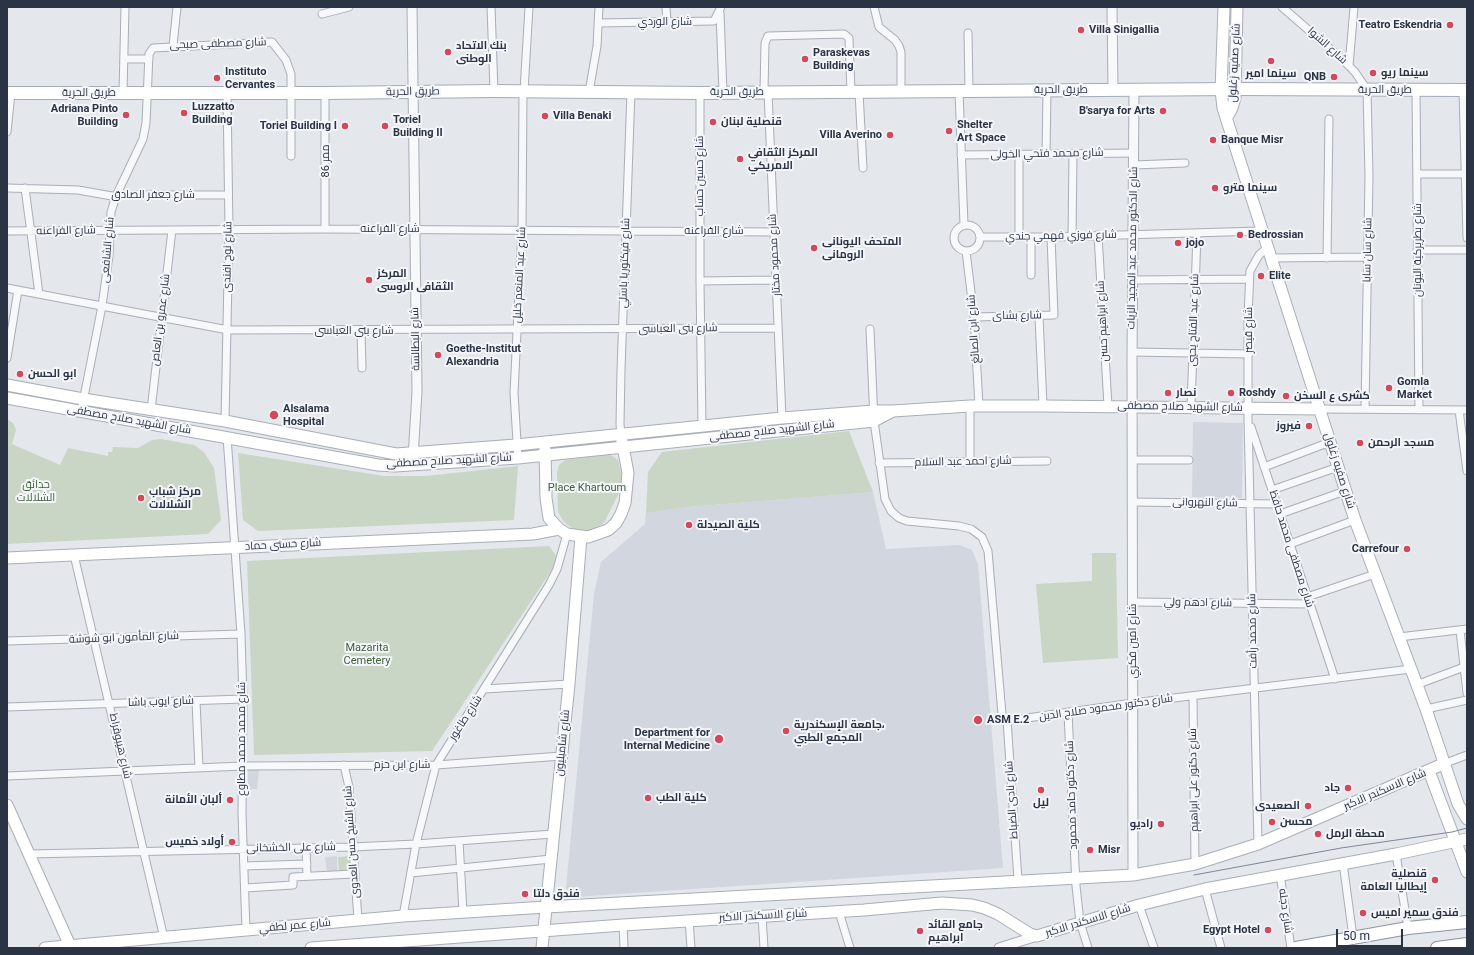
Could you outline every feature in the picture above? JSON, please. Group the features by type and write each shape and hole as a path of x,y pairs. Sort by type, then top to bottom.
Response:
{"main road":[{"name":"شارع صفيه زغلول","path":"1224,7 1221,90 1223,108 1345,491 1426,709 1443,764 1458,804 1467,820"},
{"name":"شارع صفيه زغلول","path":"1227,117 1232,108 1235,89 1237,7"},
{"name":"طريق الحرية","path":"9,93 325,93 494,91 723,93 1235,89 1465,90"},
{"name":"شارع الشهيد صلاح مصطفى","path":"7,385 82,399 225,421 379,452 413,454 621,435 782,418 874,416"},
{"name":"شارع الشهيد صلاح مصطفى","path":"7,398 378,465 413,466 545,455 874,416 893,411 974,406 1108,406 1191,407 1248,414 1320,409"},
{"path":"225,421 227,437"},
{"path":"544,442 547,511 549,518 563,531 581,538 595,536 608,530 616,523 621,514 625,503 628,473 621,435"},
{"name":"شارع حسنى حماد","path":"7,558 533,534 563,531"},
{"name":"شارع شامبليون","path":"542,948 570,684 581,538"},
{"name":"شارع الاسكندر الاكبر","path":"546,906 1133,875 1195,864 1258,844 1443,764"},
{"path":"1429,771 1450,829 1466,867"},
{"path":"7,805 70,946"},
{"path":"1450,829 1467,820"},
{"name":"شارع الاسكندر الاكبر","path":"544,931 689,920 839,912 942,903 972,905 998,914 1030,934 1037,936 1139,905 1205,889 1280,874 1456,843 1467,839"},
{"name":"شارع عمر لطفي","path":"45,948 403,916 546,906"},
{"path":"1296,948 1408,928 1467,922"},
{"path":"311,948 372,946 544,931"},
{"path":"1437,948 1467,944"}],"street":[{"path":"124,93 125,7"},
{"path":"173,46 177,7"},
{"path":"322,14 349,7"},
{"name":"شارع البطالسة","path":"412,7 417,392 413,466"},
{"path":"491,7 494,91"},
{"name":"شارع عبد المنعم خليل","path":"518,458 514,393 522,230 524,91 529,7"},
{"path":"589,92 597,46 599,7"},
{"path":"666,7 667,22"},
{"path":"874,7 879,27 895,40 901,52 901,91"},
{"path":"1112,7 1113,90"},
{"name":"شارع الشوا","path":"1282,7 1349,66 1367,90"},
{"path":"1349,66 1354,7"},
{"path":"721,10 723,93"},
{"name":"شارع الوردي","path":"599,23 714,22 721,10"},
{"path":"964,225 961,155 968,33"},
{"name":"شارع محمود مختار","path":"782,418 766,92 765,43 768,36 848,35 855,92"},
{"name":"شارع مصطفى صبحى","path":"149,59 153,48 272,42 290,67 291,93"},
{"path":"124,59 149,59 148,93"},
{"path":"1046,154 1047,90"},
{"name":"شارع الدكتور محمد عبد المجيد الزيات","path":"1132,407 1134,90"},
{"name":"شارع سان سابا","path":"1365,410 1368,257 1367,90"},
{"name":"شارع بطريركية اليونان","path":"1416,90 1419,410"},
{"path":"1465,90 1467,238"},
{"name":"شارع فيكتوريا باسلي","path":"621,435 622,330 631,92"},
{"path":"855,92 863,168"},
{"path":"7,132 9,93"},
{"name":"شارع الشافعى","path":"80,412 102,306 109,255 111,212 116,196 143,139 146,123 148,93"},
{"name":"شارع نوح افندى","path":"225,421 229,229 227,93"},
{"path":"291,93 291,156"},
{"name":"ممر 86","path":"325,93 325,229"},
{"name":"شارع حسين حساب","path":"700,93 702,427"},
{"path":"1327,258 1329,119"},
{"name":"شارع محمد فتحي الخولى","path":"961,155 1134,153"},
{"path":"1072,236 1073,154"},
{"path":"1019,155 1019,237"},
{"path":"1134,165 1185,163"},
{"path":"1417,174 1465,174"},
{"name":"شارع جعفر الصادق","path":"7,188 78,190 116,196 228,195"},
{"path":"24,188 39,294"},
{"path":"964,225 973,226 979,232 980,236 978,245 971,250 966,251 958,247 954,239 956,232 964,225"},
{"name":"شارع الفراعنه","path":"7,231 414,229 774,232"},
{"name":"شارع عمرو بن العاص","path":"151,410 172,230"},
{"name":"شارع فوزي فهمي جندي","path":"980,236 1051,237 1261,231"},
{"name":"شارع عبد الفتاح يحيي","path":"1191,407 1197,232"},
{"name":"شارع ابراهيم حسن","path":"1098,235 1108,406"},
{"path":"1031,237 1031,275"},
{"name":"شارع بشاى","path":"974,317 1052,316 1054,313 1051,237"},
{"path":"1417,250 1467,250"},
{"name":"شارع ابن الصائغ","path":"966,251 974,317 974,406 970,462"},
{"path":"1269,253 1327,258 1368,257"},
{"name":"شارع قيصر","path":"1248,414 1249,279 1254,263 1269,253"},
{"path":"1134,280 1249,279"},
{"path":"700,281 776,280"},
{"name":"شارع بنى العباسى","path":"7,288 228,330 416,331 778,328"},
{"path":"7,358 18,290"},
{"path":"1039,316 1043,406"},
{"path":"870,329 874,416 879,463 888,508 907,521 971,529 982,537 988,551 1002,714 1007,720"},
{"path":"361,331 362,368"},
{"path":"1132,352 1249,354"},
{"name":"شارع امين فكري","path":"1132,407 1133,875"},
{"name":"شارع الشهيد صلاح مصطفى","path":"1320,409 1467,410"},
{"path":"1459,410 1467,471"},
{"name":"شارع مصطفى محمد حافظ","path":"1248,414 1276,504 1335,679"},
{"name":"شارع محمد رأفت","path":"1248,414 1258,844"},
{"path":"227,437 235,547"},
{"path":"1264,467 1330,442"},
{"path":"1132,460 1189,460"},
{"name":"شارع احمد عبد السلام","path":"879,463 1047,462"},
{"path":"1272,490 1338,467"},
{"path":"1280,514 1345,491"},
{"name":"شارع النهروانى","path":"1133,502 1276,504"},
{"path":"1290,544 1355,520"},
{"name":"شارع طاغور","path":"403,916 416,844 436,765 549,584 557,568 563,531"},
{"name":"شارع محمد محمد مطاوع","path":"235,547 241,634 243,699 243,849 246,930"},
{"name":"شارع هيبوقراط","path":"74,555 164,938"},
{"path":"1307,597 1375,574"},
{"name":"شارع ادهم ولي","path":"1133,602 1310,604"},
{"path":"1399,637 1464,630 1464,667 1467,693"},
{"name":"شارع المأمون ابو شوشة","path":"7,641 241,634"},
{"path":"1416,685 1464,667"},
{"name":"شارع دكتور محمود صلاح الدين","path":"1007,720 1410,669"},
{"path":"484,689 570,684"},
{"name":"شارع دكتور على ابراهيم","path":"1193,696 1195,864"},
{"name":"شارع ايوب باشا","path":"7,707 243,699"},
{"path":"1426,709 1467,700"},
{"path":"196,701 199,768"},
{"name":"شارع دكتور حامد محمود","path":"1068,712 1075,879 1080,922 1088,948"},
{"name":"شارع نادى الضباط","path":"1007,720 1018,880"},
{"path":"1443,764 1467,755"},
{"name":"شارع ابن حزم","path":"7,776 243,766 436,765 562,756"},
{"name":"شارع الشيخ حسن العدوى","path":"344,765 349,787 358,920"},
{"name":"شارع على الخشخانى","path":"29,854 144,850 352,847 553,834"},
{"path":"459,841 462,912"},
{"path":"306,848 307,876"},
{"path":"1396,854 1408,928"},
{"path":"411,873 551,859"},
{"path":"1343,863 1353,937"},
{"path":"244,866 306,864"},
{"path":"245,888 293,885 293,877 354,874"},
{"name":"شارع دجله","path":"1280,874 1291,948"},
{"path":"1205,889 1220,948"},
{"path":"1139,905 1154,948"},
{"path":"839,912 850,948"},
{"path":"762,916 764,948"},
{"path":"689,920 691,948"},
{"path":"623,925 624,948"},
{"path":"999,948 1037,936"}],"shaded area":[{"path":"1193,422 1243,423 1242,498 1192,497"},
{"name":"جامعة الإسكندرية، المجمع الطبي","path":"873,492 886,549 959,545 972,550 978,564 1003,868 575,897 566,888 594,594 601,562 645,524 646,513 688,507"},
{"path":"248,770 259,770 257,789 248,789"},
{"path":"337,856 337,872 327,872 325,857"}],"green space":[{"name":"مركز شباب الشلالات","path":"7,419 13,423 16,430 12,444 60,465 68,448 108,456 108,452 112,452 113,447 138,448 152,440 161,439 194,445 204,452 214,468 221,520 208,534 7,544"},
{"path":"849,431 873,492 688,507 646,513 648,472 662,452"},
{"path":"238,453 384,476 426,476 518,466 514,520 258,531 243,520"},
{"name":"Place Khartoum","path":"609,454 618,460 621,473 621,489 604,523 591,530 575,530 564,522 558,512 557,473 559,465 565,460"},
{"name":"Mazarita Cemetery","path":"549,546 555,554 557,562 432,751 254,755 247,561"},
{"path":"1092,553 1116,553 1118,658 1043,663 1036,584 1092,581"},
{"path":"349,856 350,871 339,872 338,857"}],"tram line":[{"path":"1194,875 1341,848 1452,832 1467,828"}],"place":[{"name":"Teatro Eskendria","path":"1450,25"},
{"name":"Villa Sinigallia","path":"1081,30"},
{"name":"بنك الاتحاد الوطنى","path":"448,52"},
{"name":"Paraskevas Building","path":"805,59"},
{"name":"سينما امير","path":"1271,61"},
{"name":"سينما ريو","path":"1373,73"},
{"name":"QNB","path":"1334,77"},
{"name":"Instituto Cervantes","path":"217,78"},
{"name":"B'sarya for Arts","path":"1163,111"},
{"name":"Luzzatto Building","path":"184,113"},
{"name":"Adriana Pinto Building","path":"126,115"},
{"name":"Villa Benaki","path":"545,116"},
{"name":"قنصلية لبنان","path":"713,122"},
{"name":"Toriel Building I","path":"345,126"},
{"name":"Toriel Building II","path":"385,126"},
{"name":"Shelter Art Space","path":"949,131"},
{"name":"Villa Averino","path":"890,135"},
{"name":"Banque Misr","path":"1213,140"},
{"name":"المركز الثقافي الامريكي","path":"740,159"},
{"name":"سينما مترو","path":"1215,188"},
{"name":"Bedrossian","path":"1240,235"},
{"name":"jojo","path":"1178,243"},
{"name":"المتحف اليونانى الرومانى","path":"814,248"},
{"name":"Elite","path":"1261,276"},
{"name":"المركز الثقافى الروسى","path":"369,280"},
{"name":"Goethe-Institut Alexandria","path":"438,355"},
{"name":"ابو الحسن","path":"20,374"},
{"name":"Gomla Market","path":"1389,388"},
{"name":"نصار","path":"1168,393"},
{"name":"Roshdy","path":"1231,393"},
{"name":"كشرى ع السخن","path":"1286,396"},
{"name":"Alsalama Hospital","path":"274,415"},
{"name":"فيروز","path":"1309,426"},
{"name":"مسجد الرحمن","path":"1360,443"},
{"name":"مركز شباب الشلالات","path":"141,498"},
{"name":"كلية الصيدلة","path":"689,525"},
{"name":"Carrefour","path":"1407,549"},
{"name":"ASM E.2","path":"978,720"},
{"name":"جامعة الإسكندرية، المجمع الطبي","path":"786,731"},
{"name":"Department for Internal Medicine","path":"719,739"},
{"name":"جاد","path":"1348,788"},
{"name":"ليل","path":"1041,790"},
{"name":"كلية الطب","path":"648,798"},
{"name":"ألبان الأمانة","path":"230,800"},
{"name":"الصعيدى","path":"1308,806"},
{"name":"محسن","path":"1272,822"},
{"name":"راديو","path":"1161,824"},
{"name":"محطة الرمل","path":"1318,834"},
{"name":"أولاد خميس","path":"232,842"},
{"name":"Misr","path":"1090,850"},
{"name":"قنصلية إيطاليا العامة","path":"1435,880"},
{"name":"فندق دلتا","path":"525,894"},
{"name":"فندق سمير اميس","path":"1363,913"},
{"name":"Egypt Hotel","path":"1268,930"},
{"name":"جامع القائد ابراهيم","path":"920,931"}],"park label":[{"name":"حدائق الشلالات","path":"36,491"}]}
